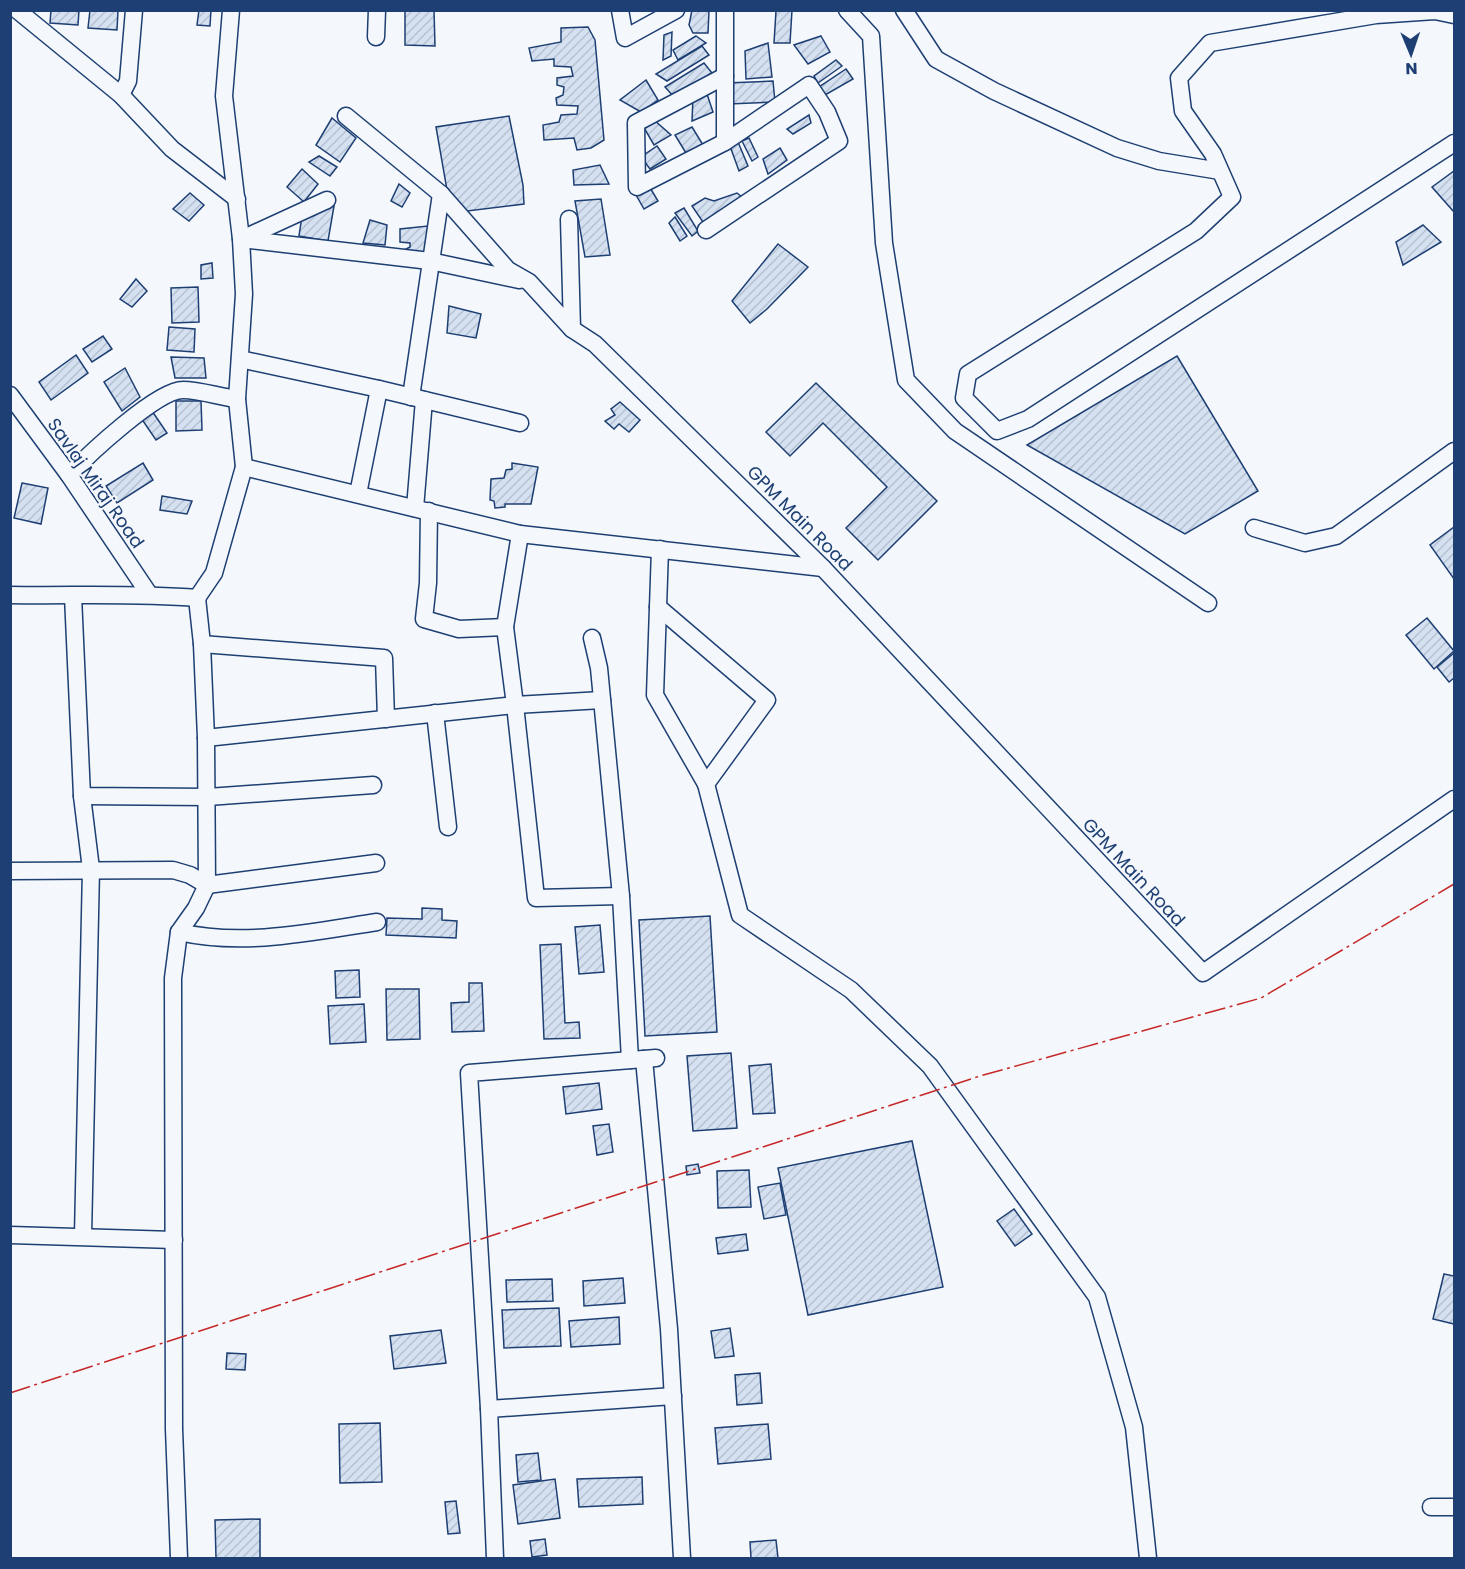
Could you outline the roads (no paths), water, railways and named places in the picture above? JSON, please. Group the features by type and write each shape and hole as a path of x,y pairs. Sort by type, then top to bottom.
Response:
{"street":[{"path":"121,95 129,81 134,10"},
{"path":"179,1558 174,1429 173,978 179,932 196,908 207,885 206,738 202,644 197,598 214,573 244,467 237,399 244,294 241,239 225,96 231,10"},
{"path":"376,37 377,10"},
{"path":"620,10 625,38 676,10"},
{"path":"724,142 725,10"},
{"path":"847,10 871,36 884,243 906,380 955,431 1208,603"},
{"path":"904,10 936,59 994,91 1117,148 1160,161 1220,171"},
{"path":"1455,15 1435,10 1376,15 1210,43 1179,78 1182,111 1213,154 1232,197 1196,231 968,374 964,398 997,431 1028,419 1455,143"},
{"path":"27,14 121,95 172,149 237,199"},
{"path":"706,230 839,141 827,112 809,85 724,142 637,187 636,123 725,76"},
{"name":"GPM Main Road","path":"346,116 441,194 508,270 529,282 572,328 595,344 823,568 1203,973 1455,799"},
{"path":"441,194 430,261 417,398 428,583 424,619 459,629 505,627"},
{"path":"241,239 327,200"},
{"path":"569,219 572,328"},
{"path":"241,239 430,261 529,282"},
{"path":"240,359 520,423"},
{"path":"358,494 379,389"},
{"path":"69,476 133,418 168,394 182,390 237,399"},
{"name":"Savlaj Miraj Road","path":"10,395 69,476 148,594"},
{"path":"1254,528 1305,543 1336,536 1455,451"},
{"path":"244,467 520,534 823,568"},
{"path":"520,534 505,627 536,898 621,896"},
{"path":"660,549 655,695 706,784 740,915 851,990 930,1066 1097,1297 1134,1427 1148,1558"},
{"path":"10,594 73,596 148,594 197,598"},
{"path":"73,596 82,796 91,869 83,1236"},
{"path":"658,607 767,700 706,784"},
{"path":"592,638 602,700 621,896 643,1059 669,1329 682,1558"},
{"path":"202,644 384,658 386,719"},
{"path":"206,738 515,705 602,700"},
{"path":"435,713 448,826"},
{"path":"82,796 208,797 373,785"},
{"path":"10,871 173,870 190,875 207,885 376,863"},
{"path":"179,932 205,938 233,939 302,933 377,922"},
{"path":"495,1558 489,1408 469,1073 643,1059"},
{"path":"10,1235 174,1240"},
{"path":"489,1408 673,1396"},
{"path":"1431,1507 1455,1506"}]}
